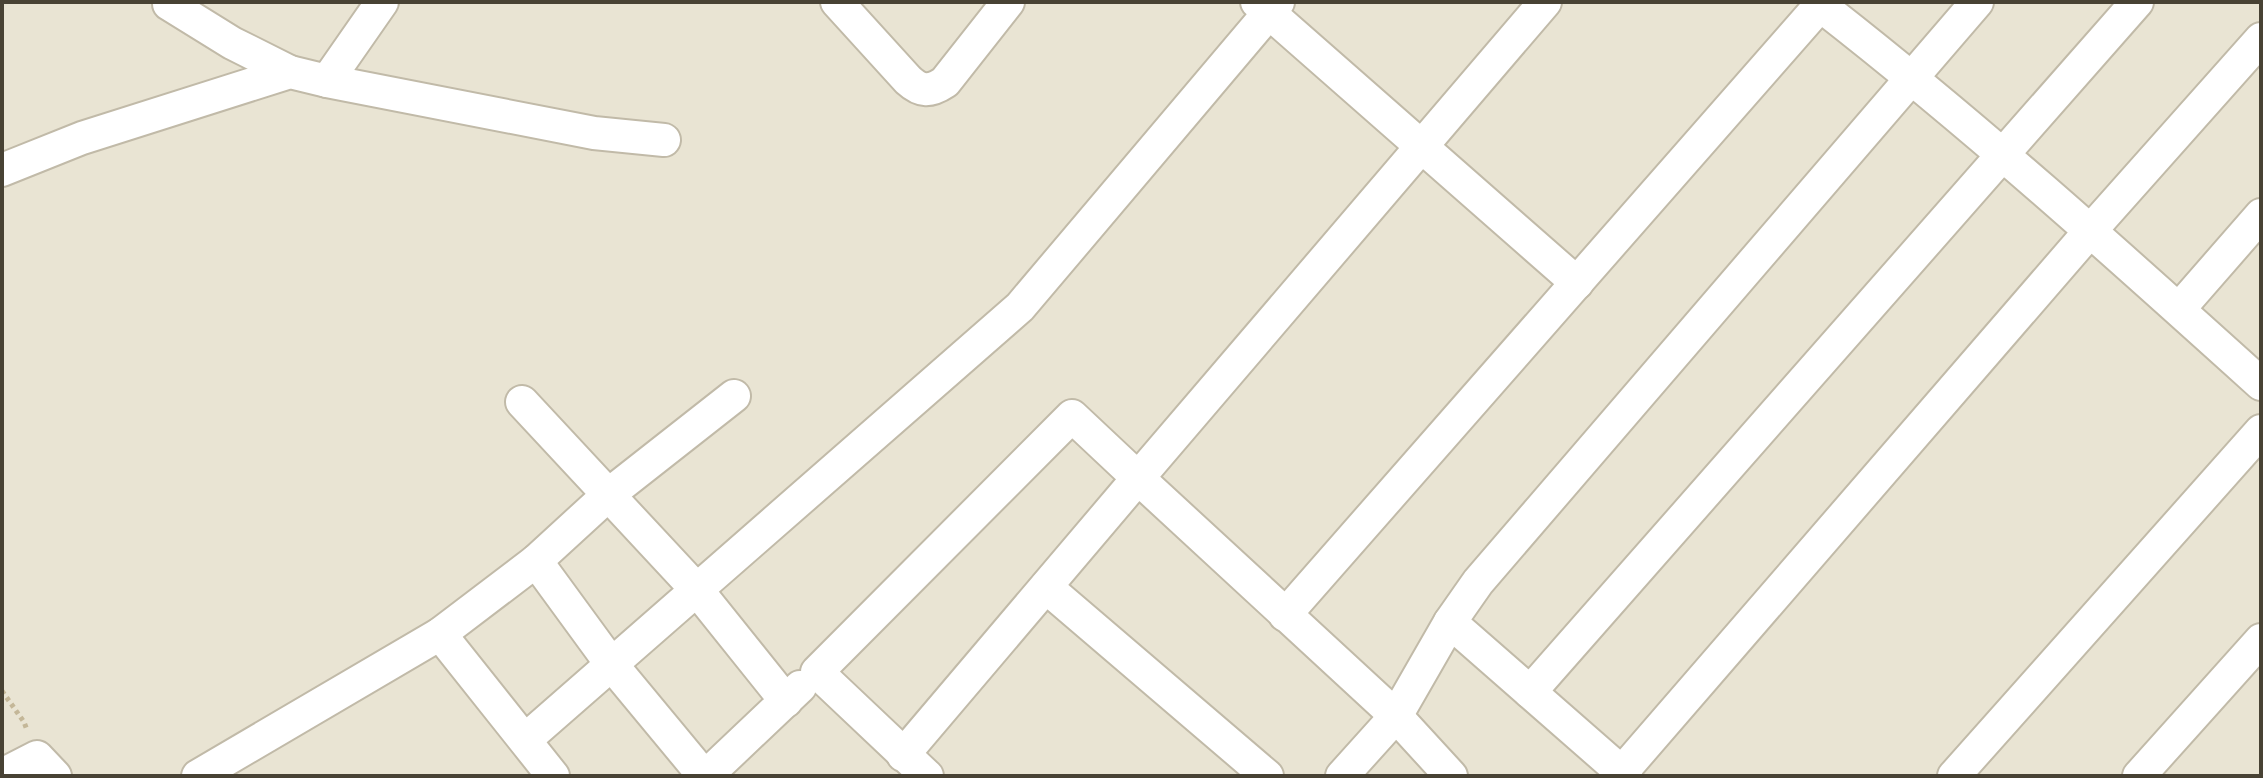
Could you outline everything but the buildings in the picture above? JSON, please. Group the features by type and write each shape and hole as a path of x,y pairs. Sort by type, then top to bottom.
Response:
{"street":[{"path":"171,2 169,4 232,43 290,72 594,133 664,140"},
{"path":"327,81 382,2"},
{"path":"837,2 908,80 924,90 935,89 945,82 1008,2"},
{"path":"817,672 915,766 1046,587 1545,2"},
{"path":"1342,776 1396,716 1450,622 1488,570 1977,2"},
{"path":"1530,692 2137,2"},
{"path":"1285,615 1821,4 1911,76 2091,230 2261,384"},
{"path":"525,740 1020,307 1268,5 1577,283"},
{"path":"1450,622 1624,774 2091,230 2261,39"},
{"path":"2,170 82,138 290,72"},
{"path":"2179,309 2261,215"},
{"path":"198,776 440,634 536,561 608,495 734,396"},
{"path":"522,402 697,590 786,701"},
{"path":"536,561 612,665 705,776 817,672 1072,416 1396,716 1451,776"},
{"path":"1954,776 2261,431"},
{"path":"1046,587 1267,776"},
{"path":"440,634 553,776"},
{"path":"2139,776 2261,640"},
{"path":"2,775 46,766"}],"path":[{"path":"2,691 24,722 46,766"}],"shaded area":[{"path":"2,2 2261,2 2261,776 2,776"}]}
